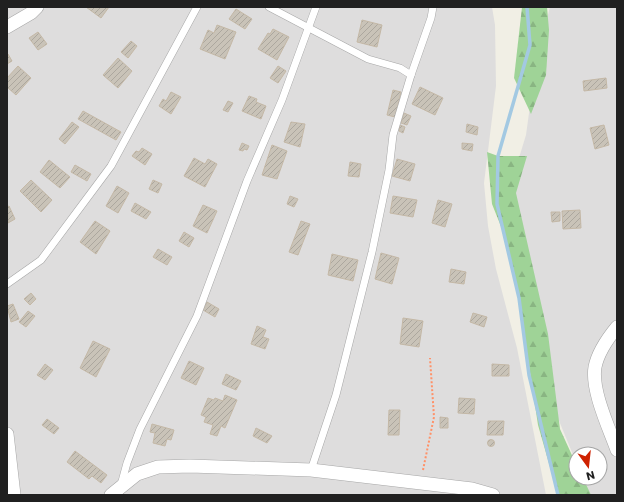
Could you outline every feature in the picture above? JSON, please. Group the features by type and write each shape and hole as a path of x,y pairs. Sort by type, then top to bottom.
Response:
{"street":[{"path":"7,26 31,13 37,7"},
{"path":"617,327 605,342 595,367 596,387 617,450"},
{"path":"7,434 9,473 14,495"},
{"path":"116,491 137,474 158,467 190,466 311,470 472,489 493,495"}],"lane":[{"path":"7,284 41,260 111,166 197,7"},
{"path":"269,7 368,59 400,68 411,75"},
{"path":"116,491 140,429 197,316 247,181 282,100 316,7"},
{"path":"311,470 338,388 372,252 389,170 393,135 411,75 432,18 433,7"}],"path":[{"path":"420,483 434,417 430,358"}],"shaded area":[{"path":"7,7 492,7 495,25 496,86 484,183 488,226 496,269 517,348 546,495 7,495"},
{"path":"550,7 617,7 617,495 585,495 583,486 608,486 608,446 569,446 548,394 514,226 515,171 526,135 536,62"}],"green space":[{"path":"522,7 547,7 549,30 546,75 531,114 514,78"},
{"path":"487,152 498,156 527,156 516,193 548,334 560,429 568,446 568,486 587,486 591,495 558,495 538,425 519,300 506,239 492,204"}],"building":[{"path":"86,7 109,7 101,18"},
{"path":"236,9 252,19 245,29 229,19"},
{"path":"362,20 382,25 377,47 357,42"},
{"path":"217,25 236,32 225,59 200,49 208,30 214,33"},
{"path":"273,29 289,37 277,60 258,49 268,33 270,34"},
{"path":"38,32 47,44 38,50 29,38"},
{"path":"131,41 137,46 128,58 121,52"},
{"path":"8,54 12,61 7,64 7,55"},
{"path":"118,58 132,71 118,88 103,75"},
{"path":"18,66 31,78 16,95 7,87 7,78"},
{"path":"278,66 286,71 278,83 270,78"},
{"path":"606,78 607,88 584,91 583,81"},
{"path":"420,87 443,98 435,115 412,104"},
{"path":"393,90 401,92 395,117 387,115"},
{"path":"171,92 181,97 171,114 159,106 163,99 166,101"},
{"path":"249,96 257,99 256,102 266,106 261,119 242,111"},
{"path":"228,101 233,103 228,112 223,110"},
{"path":"83,111 121,132 116,140 78,119"},
{"path":"404,113 411,116 407,125 401,123"},
{"path":"72,122 79,127 65,144 59,139"},
{"path":"291,122 305,124 300,147 284,142"},
{"path":"467,124 478,127 477,135 466,132"},
{"path":"400,125 405,127 403,133 399,131"},
{"path":"604,125 609,145 595,149 590,128"},
{"path":"242,143 249,146 247,150 239,150"},
{"path":"462,143 473,144 472,151 462,149"},
{"path":"272,145 287,151 277,179 262,175"},
{"path":"142,148 152,154 145,165 132,156 136,151 139,152"},
{"path":"194,158 205,164 208,159 217,164 205,187 184,176"},
{"path":"397,159 415,164 410,181 392,176"},
{"path":"49,160 70,177 60,188 40,172"},
{"path":"350,162 361,164 359,177 348,176"},
{"path":"75,165 91,174 87,181 71,172"},
{"path":"31,180 52,200 41,212 20,191"},
{"path":"153,180 162,184 158,193 149,189"},
{"path":"117,186 129,193 118,213 106,206"},
{"path":"290,196 298,199 294,207 287,204"},
{"path":"393,196 417,200 413,217 390,213"},
{"path":"438,200 452,204 445,227 432,223"},
{"path":"135,203 151,212 146,219 131,211"},
{"path":"203,205 217,211 207,233 193,226"},
{"path":"9,206 15,219 8,223 7,207"},
{"path":"580,210 581,228 563,229 562,211"},
{"path":"551,212 560,212 560,221 552,222"},
{"path":"95,221 110,231 96,254 80,242"},
{"path":"301,221 310,224 298,255 289,252"},
{"path":"184,232 194,238 189,247 179,241"},
{"path":"158,249 172,257 167,265 153,257"},
{"path":"381,253 399,258 392,284 375,279"},
{"path":"332,254 358,260 353,281 328,275"},
{"path":"451,269 466,272 464,284 449,282"},
{"path":"31,293 36,299 30,305 24,299"},
{"path":"207,302 219,309 215,317 203,310"},
{"path":"13,304 19,319 11,322 7,306"},
{"path":"28,311 35,316 26,327 19,322"},
{"path":"473,313 487,317 484,327 470,322"},
{"path":"403,318 423,321 419,347 400,344"},
{"path":"257,326 266,330 263,337 269,339 265,349 251,344"},
{"path":"93,341 110,349 96,377 80,368"},
{"path":"189,361 204,368 196,385 181,378"},
{"path":"45,364 53,370 45,380 37,375"},
{"path":"492,364 509,365 509,376 492,376"},
{"path":"226,374 241,381 236,390 222,384"},
{"path":"225,395 237,400 225,428 221,426 217,436 210,434 213,425 204,422 206,417 201,415 208,398 214,400 215,398 223,401"},
{"path":"459,398 475,399 474,414 458,413"},
{"path":"389,410 400,410 399,435 388,435"},
{"path":"440,417 448,418 448,428 440,428"},
{"path":"47,419 59,428 54,434 42,425"},
{"path":"488,421 504,421 503,435 487,435"},
{"path":"152,424 174,430 171,440 167,439 165,446 153,443 155,433 150,432"},
{"path":"256,428 272,436 267,443 253,436"},
{"path":"491,440 494,443 491,446 488,443"},
{"path":"75,451 107,475 101,483 92,476 89,479 67,462"}],"waterway":[{"path":"527,7 530,45 498,156 497,204 519,298 529,375 558,495"}]}
